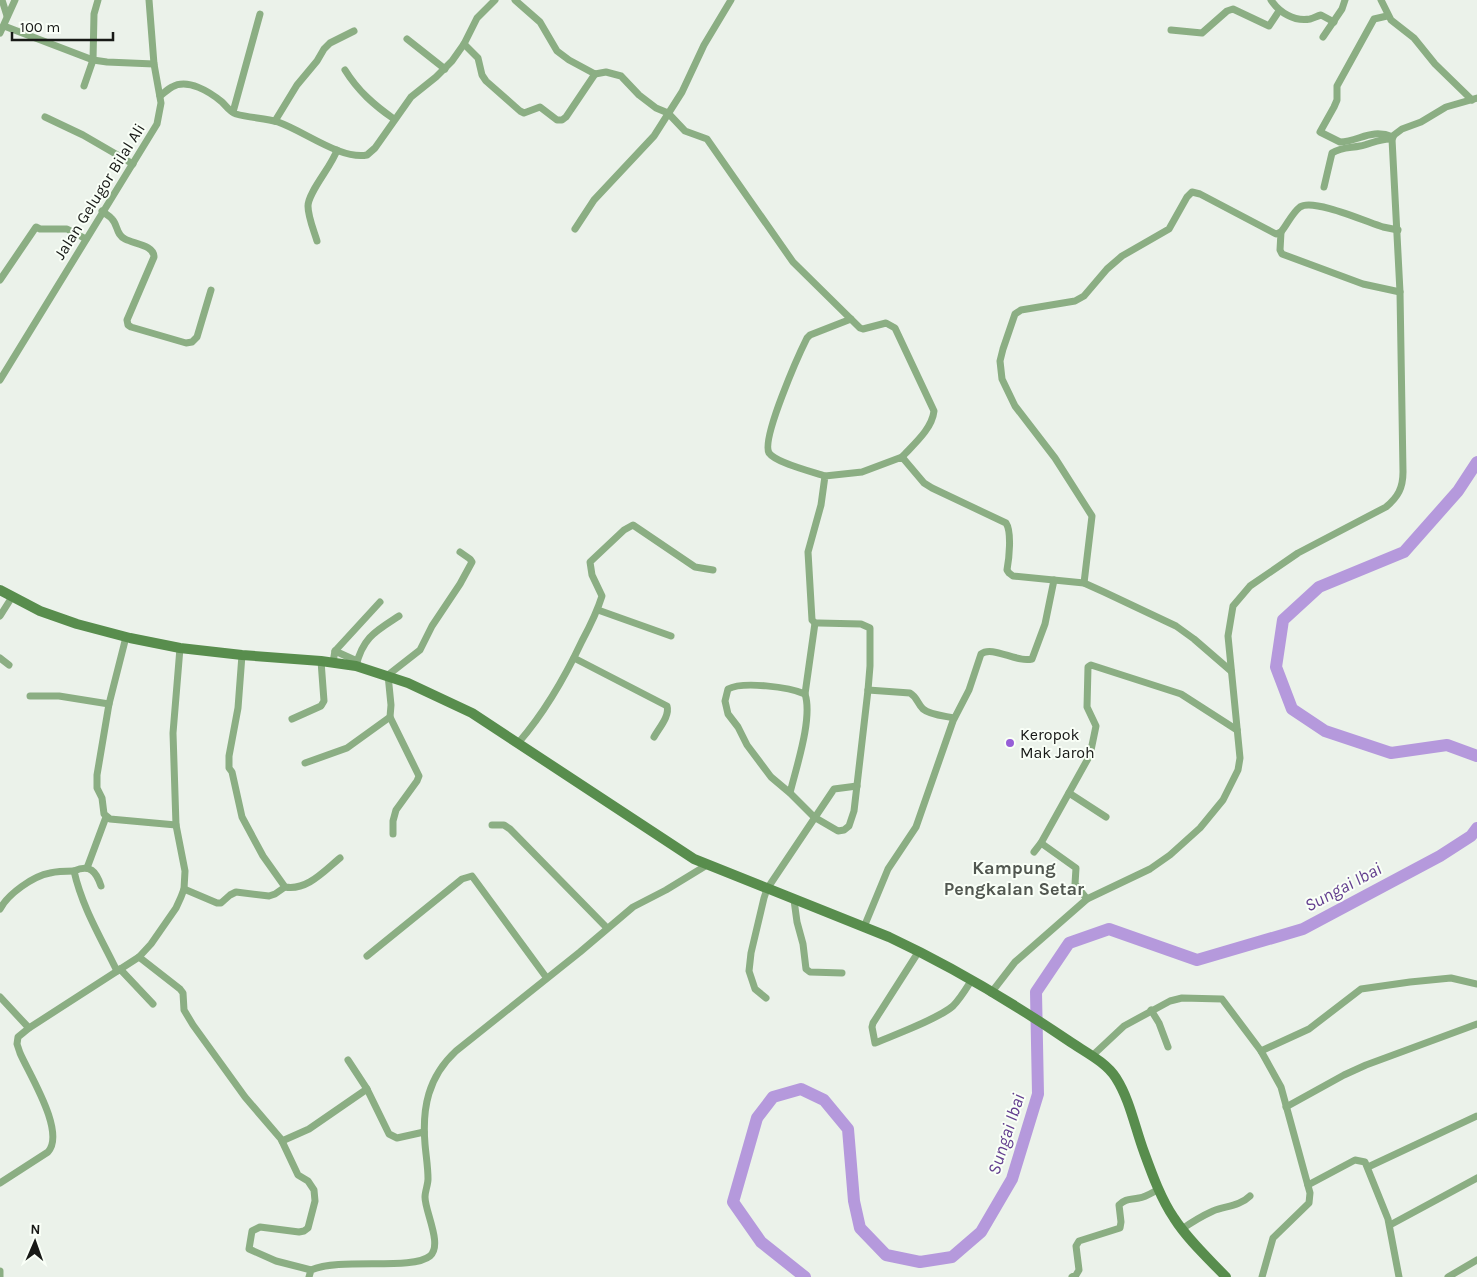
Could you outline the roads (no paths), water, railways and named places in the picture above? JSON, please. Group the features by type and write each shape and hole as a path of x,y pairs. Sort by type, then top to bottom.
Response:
{"main road":[{"path":"0,590 40,611 77,624 126,637 180,648 242,655 357,663 388,675 472,713 519,742 688,855 707,865 864,927 919,951 1007,1001 1092,1056 1110,1070 1120,1085 1144,1153 1173,1218 1226,1277"}],"street":[{"path":"2,0 7,16"},
{"path":"14,0 2,29 93,60 150,63"},
{"path":"84,86 93,60 94,14 98,0"},
{"name":"Jalan Gelugor Bilal Ali","path":"0,380 84,238 159,119 160,96 150,63 149,0"},
{"path":"160,96 172,87 185,84 194,86 215,97 233,112 275,121 300,131 337,150 354,155 367,155 375,148 416,92 445,69 464,44 477,18 495,0"},
{"path":"515,0 540,22 557,51 569,60 596,74 606,72 621,76 648,103 668,113 685,131 707,139 793,262 851,319 860,328 863,329 886,323 895,328 931,402 934,411 932,420 902,457 862,472 825,476 790,465 770,455 767,448 776,415 794,364 807,338 851,319"},
{"path":"575,229 594,200 654,136 682,92 704,45 731,0"},
{"path":"1271,0 1280,11 1292,17 1311,19 1321,15 1334,22"},
{"path":"1323,37 1334,22 1345,0"},
{"path":"1381,0 1387,16 1414,38 1435,64 1474,99"},
{"path":"1171,30 1202,33 1227,11 1233,9 1269,26 1280,11"},
{"path":"233,112 260,14"},
{"path":"1387,16 1374,19 1338,86 1337,100 1320,132 1340,142 1377,133 1386,134 1393,138"},
{"path":"275,121 297,85 317,61 324,49 330,43 354,31"},
{"path":"407,39 445,69"},
{"path":"464,44 478,58 482,75 486,81 524,113 540,107 557,120 562,120 596,74"},
{"path":"345,70 359,90 394,120"},
{"path":"1324,187 1332,153 1338,149 1361,146 1382,139 1393,138 1402,129 1421,122 1446,107 1474,99"},
{"path":"45,116 83,135 131,163"},
{"path":"991,993 1015,962 1087,899 1150,869 1200,828 1223,800 1238,770 1240,748 1228,636 1231,615 1238,598 1250,586 1298,552 1386,507 1395,500 1400,492 1403,472 1395,292 1397,214 1394,191 1393,138"},
{"path":"317,241 308,205 311,196 332,162 337,150"},
{"path":"1084,584 1092,516 1055,458 1015,406 1002,379 1000,361 1015,314 1022,310 1075,301 1081,298 1106,269 1122,256 1169,229 1187,196 1192,192 1200,194 1276,234 1281,232"},
{"path":"1395,292 1363,284 1282,254 1280,250 1281,232 1299,207 1307,205 1352,215 1384,228 1396,229"},
{"path":"102,212 112,219 119,235 124,239 151,249 154,253 127,320 128,325 186,343 192,342 197,337 211,290"},
{"path":"0,280 36,227 40,229 67,229 84,238"},
{"path":"902,457 924,483 952,499 1006,523 1009,533 1007,570 1009,574 1084,584 1160,617 1194,638 1231,671"},
{"path":"790,793 805,732 807,699 805,694 815,622 812,620 808,552 821,505 825,476"},
{"path":"519,742 539,717 574,658 598,610 602,596 592,575 590,562 629,526 632,525 695,567 713,570"},
{"path":"393,834 394,814 418,781 419,776 390,717 391,705 388,675 420,650 432,626 463,580 472,562 460,552"},
{"path":"864,927 892,862 916,828 954,718 969,690 981,654 984,651 988,651 1023,660 1034,657 1045,624 1054,580"},
{"path":"0,616 12,597"},
{"path":"333,662 335,651 380,602"},
{"path":"598,610 670,636"},
{"path":"335,651 357,663 364,643 376,631 398,616"},
{"path":"805,694 773,687 734,686 728,689 725,701 728,714 738,727 747,745 771,777 814,817 838,831 844,830 849,826 852,819 857,786 868,690 870,628 861,624 815,622"},
{"path":"87,868 106,817 97,782 109,704 126,637"},
{"path":"0,1183 48,1152 54,1140 48,1114 20,1053 17,1044 18,1037 139,957 151,944 176,908 184,889 185,871 176,825 173,733 180,648"},
{"path":"242,655 238,708 229,756 229,768 232,772 242,817 263,856 285,887"},
{"path":"0,658 9,666"},
{"path":"574,658 667,706 666,716 654,737"},
{"path":"292,719 321,706 324,701 321,661"},
{"path":"1034,852 1041,843 1090,756 1096,723 1089,714 1087,702 1087,668 1091,665 1181,694 1237,730"},
{"path":"868,690 910,693 914,695 923,709 928,712 954,718"},
{"path":"30,696 59,696 109,704"},
{"path":"305,763 347,748 390,717"},
{"path":"766,998 755,989 751,980 749,963 760,911 767,889 834,789 857,786"},
{"path":"1069,793 1106,817"},
{"path":"106,817 110,819 176,825"},
{"path":"492,825 504,825 510,830 607,928"},
{"path":"1041,843 1076,868 1075,884 1087,899"},
{"path":"184,889 217,903 222,903 236,892 269,896 285,887 304,886 340,858"},
{"path":"139,957 180,989 183,993 184,1010 192,1025 245,1097 282,1141 298,1175 308,1181 314,1190 315,1201 308,1228 299,1232 255,1228 252,1231 249,1249 310,1273 328,1264 413,1263 430,1256 435,1249 434,1233 425,1198 428,1179 424,1132 425,1103 445,1061 633,907 666,890 707,865"},
{"path":"0,909 10,895 42,875 56,872 74,872 87,868 98,876 101,886"},
{"path":"74,872 80,893 90,916 119,970 153,1004"},
{"path":"367,956 462,879 472,876 546,977"},
{"path":"794,900 806,969 810,972 842,973"},
{"path":"919,951 873,1023 875,1043 920,1024 948,1009 972,981"},
{"path":"1261,1051 1309,1030 1362,989 1451,978 1477,984"},
{"path":"1092,1056 1124,1026 1176,998 1204,997 1222,999 1261,1051 1281,1087 1310,1193 1309,1204 1274,1238 1262,1277"},
{"path":"0,998 29,1028"},
{"path":"1151,1010 1168,1047"},
{"path":"1286,1107 1358,1068 1477,1024"},
{"path":"348,1060 367,1089 383,1124 392,1137 397,1138 424,1132"},
{"path":"282,1141 309,1129 367,1089"},
{"path":"1368,1167 1477,1116"},
{"path":"1308,1185 1355,1160 1365,1162 1390,1225 1399,1277"},
{"path":"1390,1225 1477,1178"},
{"path":"1072,1277 1078,1272 1080,1267 1077,1243 1082,1239 1120,1228 1121,1202 1142,1198 1159,1189"},
{"path":"1182,1229 1214,1211 1243,1202 1250,1196"},
{"path":"1448,1277 1477,1260"},
{"path":"0,1272 0,1277"}],"waterway":[{"name":"Sungai Ibai","path":"1477,462 1458,491 1404,552 1319,587 1283,620 1276,667 1292,709 1325,731 1391,753 1447,745 1477,756"},
{"name":"Sungai Ibai","path":"805,1277 761,1242 733,1202 757,1118 773,1097 801,1089 824,1100 848,1129 854,1201 860,1228 886,1255 920,1262 952,1257 981,1232 1012,1179 1038,1094 1036,992 1069,943 1109,929 1197,960 1303,929 1440,856 1471,836 1477,828"}],"place":[{"name":"Keropok Mak Jaroh","path":"1010,743"}],"district":[{"name":"Kampung Pengkalan Setar","path":"1014,878"}]}
